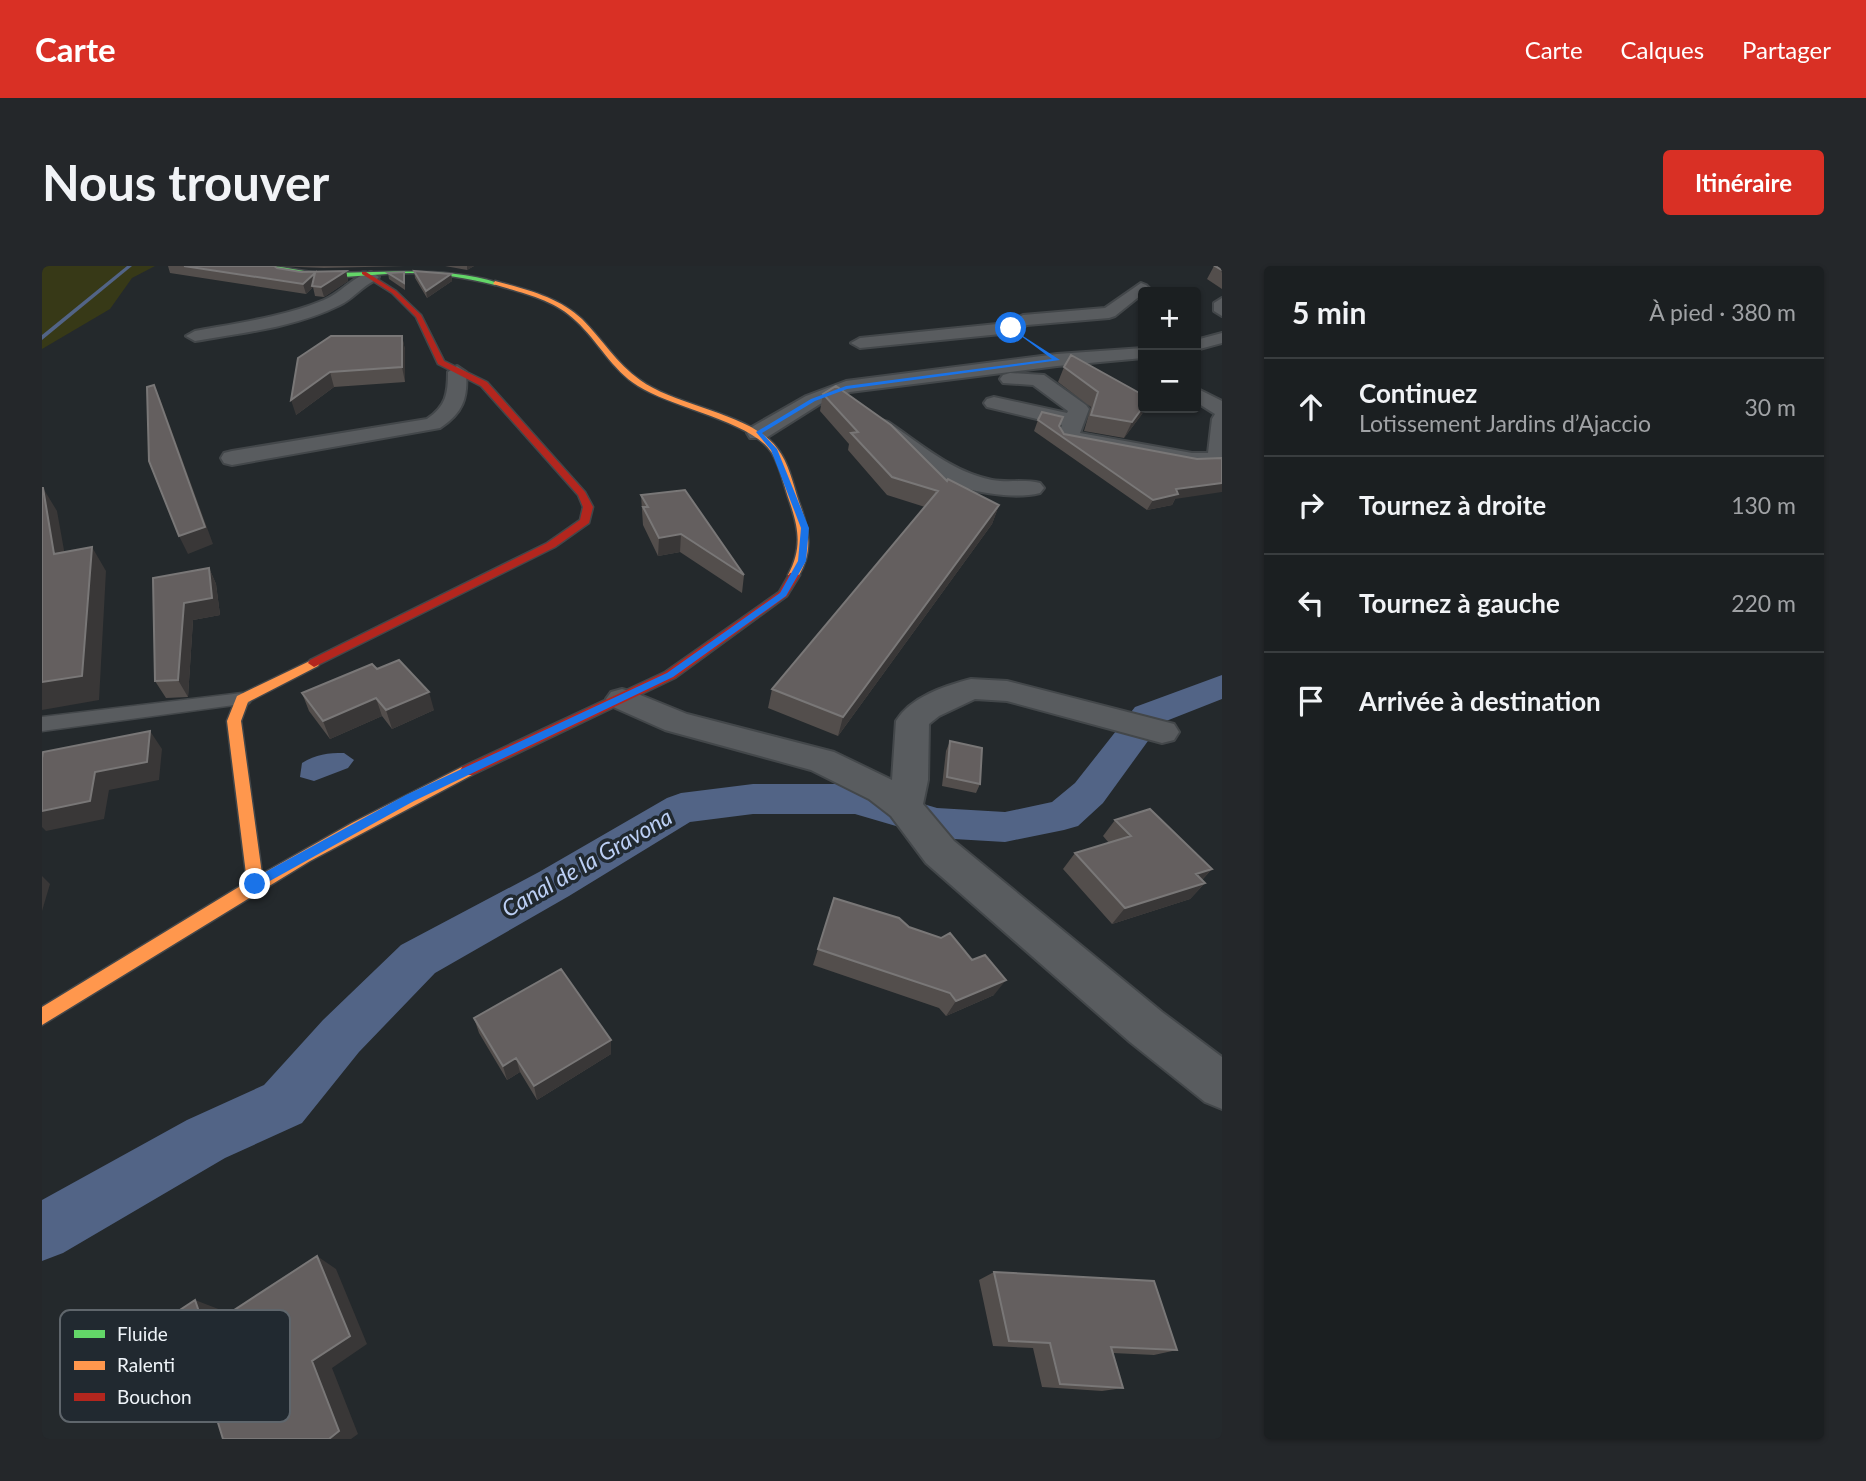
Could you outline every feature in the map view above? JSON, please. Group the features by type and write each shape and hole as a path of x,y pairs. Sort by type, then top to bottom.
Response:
{"street":[{"path":"42,1017 255,884 410,798 670,675 783,594 802,561 805,528 774,449 758,433 701,413 641,386 607,355 577,318 545,300 472,277 449,273 295,273 269,266"},
{"path":"195,336 317,309 345,298 357,282 367,275"},
{"path":"255,884 234,721 242,699 539,551 585,521 589,507 582,494 484,384 441,362 419,316 394,292 367,275"},
{"path":"1023,336 1023,320 1109,313 1138,290"},
{"path":"1222,303 1222,311"},
{"path":"860,343 1023,336 1057,360"},
{"path":"1201,344 1222,338"},
{"path":"758,433 813,400 834,391 895,379 1057,360 1138,357"},
{"path":"232,458 433,425 448,415 458,400 457,372"},
{"path":"1010,379 1037,379 1079,409 1069,437 1192,460 1219,459 1222,419"},
{"path":"1201,387 1222,410"},
{"path":"834,391 948,474 991,487 1032,488"},
{"path":"994,403 1074,421"},
{"path":"904,806 910,780 913,721 927,708 971,689 1007,691 1162,732"},
{"path":"622,699 677,722 822,761 882,790 904,806 940,852 1146,1027 1222,1086"}],"lane":[{"path":"42,724 242,699"}],"green space":[{"path":"42,266 155,266 132,278 110,309 42,349"}],"water":[{"path":"344,753 354,760 348,768 314,781 300,777 302,763 307,760 322,755"}],"building":[{"path":"184,266 274,266 301,272 346,271 321,287 312,286 315,273 303,284"},
{"path":"414,271 451,274 426,291"},
{"path":"404,272 404,283 388,273"},
{"path":"331,336 402,336 402,367 330,372 291,400 298,358"},
{"path":"1071,355 1138,392 1139,413 1132,422 1091,415 1098,392 1064,367"},
{"path":"154,385 205,527 179,536 149,461 147,387"},
{"path":"836,386 891,425 947,481 948,479 999,505 843,717 772,689 938,491 892,477 851,433 858,432 823,394"},
{"path":"1042,412 1063,417 1059,426 1064,434 1197,459 1222,458 1222,483 1176,489 1178,494 1153,500 1038,420"},
{"path":"42,488 54,554 92,547 82,676 42,682"},
{"path":"685,490 744,575 681,534 659,538 643,507 648,507 641,495"},
{"path":"209,568 212,598 184,603 178,680 155,681 153,578"},
{"path":"399,660 429,692 386,710 376,698 323,721 302,693 372,664 377,669"},
{"path":"150,731 147,762 95,772 90,801 42,811 43,752"},
{"path":"950,741 982,748 980,784 947,777"},
{"path":"1150,809 1212,869 1196,874 1205,883 1125,908 1075,853 1131,836 1115,820"},
{"path":"834,898 899,918 909,927 941,938 950,933 972,960 985,955 1006,980 956,1001 950,993 818,949"},
{"path":"561,969 611,1040 534,1086 516,1058 503,1066 474,1018"},
{"path":"317,1256 350,1336 312,1361 339,1431 329,1439 223,1439 218,1422 290,1422 290,1310 234,1310"},
{"path":"994,1272 1154,1281 1177,1350 1111,1347 1123,1388 1060,1384 1050,1343 1009,1341"},
{"path":"195,1300 198,1310 180,1310"}],"waterway":[{"path":"42,338 130,266"},
{"name":"Canal de la Gravona","path":"42,1232 206,1139 283,1104 341,1036 418,959 554,884 681,808 753,799 855,799 937,823 1005,827 1064,815 1089,793 1148,715 1222,686"}],"traffic: fast":[{"path":"269,266 321,275 431,272 495,283"}],"traffic: slow":[{"path":"495,283 539,296 570,312 623,370 640,384 765,440 781,462 803,531 804,548 794,575"},
{"path":"255,884 234,721 242,699 314,663"},
{"path":"42,1017 304,857 467,771"}],"traffic: jam":[{"path":"314,663 551,545 585,521 588,507 582,494 484,384 441,362 419,316 394,292 364,273"},
{"path":"467,771 670,675 783,594 794,575"}],"route":[{"path":"255,884 410,798 670,675 783,594 802,561 805,528 774,449 758,433 813,400 846,387 1057,360 1011,328"}]}
